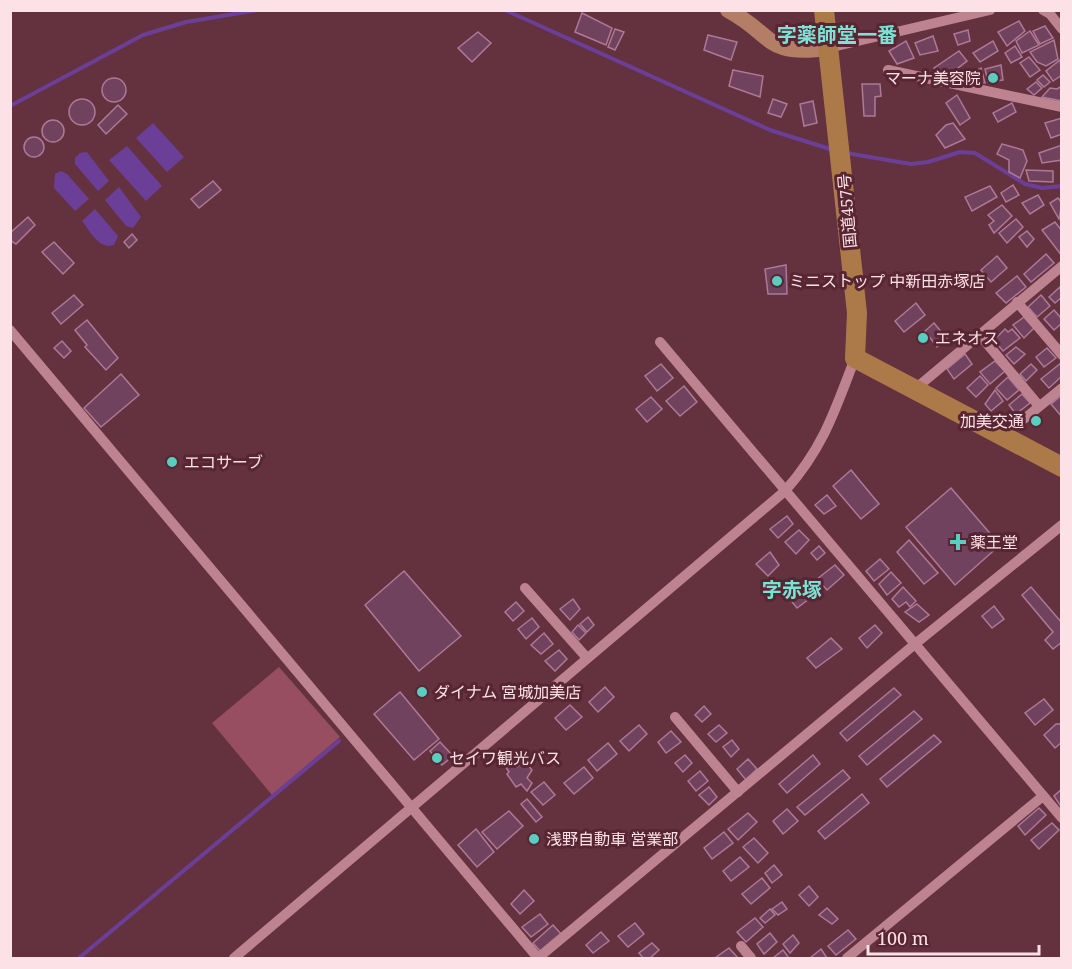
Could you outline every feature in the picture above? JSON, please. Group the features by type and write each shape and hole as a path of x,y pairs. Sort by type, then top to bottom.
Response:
{"highway":[{"name":"国道457号","path":"824,11 843,169 856,313 855,358"},
{"path":"855,358 1062,466"}],"main road":[{"path":"728,10 779,48 806,51 828,48"}],"street":[{"path":"828,48 990,10"},
{"path":"1049,12 1062,29"},
{"path":"888,70 1062,107"},
{"path":"915,389 1017,302 1059,272"},
{"path":"1017,302 1062,356"},
{"path":"10,330 538,958 915,644 1062,525"},
{"path":"979,334 1039,406"},
{"path":"660,342 1062,818"},
{"path":"234,958 785,491 807,466 825,438 855,358"},
{"path":"1024,419 1062,388"},
{"path":"525,588 587,658"},
{"path":"675,717 738,792"},
{"path":"846,958 1043,796"},
{"path":"741,946 752,958"}],"shaded area":[{"path":"153,123 184,157 167,172 136,138"},
{"path":"127,146 162,186 146,201 109,160"},
{"path":"87,152 109,181 98,191 75,164 75,158 80,153"},
{"path":"61,171 67,174 89,199 75,211 54,188 55,174"},
{"path":"119,187 141,217 133,228 126,226 105,200"},
{"path":"95,209 118,236 114,245 104,245 99,242 82,221"},
{"path":"279,667 340,737 272,795 212,723"}],"building":[{"path":"582,13 612,28 606,45 575,32"},
{"path":"1019,21 1025,31 1007,46 998,32"},
{"path":"1045,26 1053,38 1040,44 1033,31"},
{"path":"615,29 624,32 615,50 608,47"},
{"path":"968,30 970,41 958,45 954,34"},
{"path":"1030,31 1039,45 1022,53 1016,41"},
{"path":"478,32 491,43 472,62 458,48"},
{"path":"708,35 737,42 731,60 704,50"},
{"path":"933,36 938,51 920,55 915,43"},
{"path":"1054,40 1058,59 1046,66 1037,62 1030,52"},
{"path":"906,41 914,58 897,64 889,51"},
{"path":"993,41 998,51 980,62 973,53"},
{"path":"1015,46 1022,57 1011,63 1005,53"},
{"path":"959,51 967,61 950,74 941,75 934,68"},
{"path":"1029,57 1040,70 1030,77 1020,63"},
{"path":"1060,60 1062,75 1053,81 1046,71"},
{"path":"1001,65 1003,80 988,82 985,69"},
{"path":"981,68 985,83 975,82 971,73"},
{"path":"733,70 763,76 760,97 729,86"},
{"path":"1043,75 1050,82 1044,87 1037,80"},
{"path":"114,78 123,81 126,90 123,99 114,102 105,99 102,90 105,81"},
{"path":"1036,82 1042,88 1034,95 1027,89"},
{"path":"862,84 880,84 881,96 875,97 875,116 864,116"},
{"path":"1062,86 1062,101 1042,97 1050,88 1057,89"},
{"path":"957,95 970,118 960,125 946,103"},
{"path":"82,99 91,103 95,112 91,121 82,125 73,121 69,112 73,103"},
{"path":"773,99 787,104 781,117 768,113"},
{"path":"813,101 817,123 804,126 800,104"},
{"path":"1012,103 1016,112 998,122 993,113"},
{"path":"118,105 127,114 106,134 98,125"},
{"path":"1062,118 1062,134 1051,138 1045,123"},
{"path":"53,120 63,127 64,131 57,141 53,142 43,135 42,131 49,121"},
{"path":"953,123 965,139 945,148 936,135 946,125"},
{"path":"34,137 41,140 44,147 41,154 34,157 27,154 24,147 27,140"},
{"path":"1002,144 1023,150 1027,161 1020,178 1009,172 1009,160 997,154"},
{"path":"1062,145 1062,160 1042,163 1039,153"},
{"path":"1026,170 1053,171 1053,182 1029,181"},
{"path":"213,181 221,190 199,208 191,199"},
{"path":"1013,185 1019,195 1006,202 1001,193"},
{"path":"990,186 997,197 972,211 965,197"},
{"path":"1038,195 1044,205 1030,214 1022,203"},
{"path":"1058,198 1062,203 1059,219 1050,203"},
{"path":"1002,205 1012,216 994,233 989,225 994,221 988,215"},
{"path":"28,217 35,225 16,244 10,240 10,233"},
{"path":"1016,219 1023,227 1007,243 999,233"},
{"path":"1055,222 1062,231 1062,256 1042,230"},
{"path":"1027,231 1034,239 1027,247 1019,237"},
{"path":"132,234 137,240 129,248 124,242"},
{"path":"54,242 74,263 63,274 42,252"},
{"path":"1046,254 1054,263 1031,282 1024,274"},
{"path":"997,256 1007,268 991,282 981,270"},
{"name":"ミニストップ 中新田赤塚店","path":"786,265 787,294 768,294 765,269"},
{"path":"1017,276 1026,287 1006,303 996,293"},
{"path":"1060,287 1062,297 1055,303 1049,297"},
{"path":"74,295 83,305 61,324 52,313"},
{"path":"1041,295 1050,306 1037,317 1028,307"},
{"path":"916,303 925,315 904,332 895,321"},
{"path":"1054,310 1062,319 1062,323 1054,330 1044,319"},
{"path":"1024,317 1034,328 1024,338 1013,325"},
{"path":"87,320 118,358 106,370 85,347 87,345 75,330"},
{"path":"934,323 947,339 937,347 925,331"},
{"path":"1005,329 1008,332 1012,329 1020,338 1003,351 994,340"},
{"path":"62,341 71,351 64,358 54,348"},
{"path":"1016,347 1025,354 1014,364 1006,355"},
{"path":"1047,348 1056,358 1044,367 1036,357"},
{"path":"965,354 972,364 954,379 947,369"},
{"path":"995,361 1005,371 990,384 980,372"},
{"path":"1061,363 1062,376 1049,388 1041,379"},
{"path":"661,364 673,378 657,391 645,376"},
{"path":"1031,364 1037,370 1026,381 1020,374"},
{"path":"121,374 139,395 101,427 84,408"},
{"path":"980,376 988,385 976,397 967,388"},
{"path":"1008,377 1019,390 1007,400 996,388"},
{"path":"684,386 697,402 680,416 666,401"},
{"path":"995,390 1003,401 991,411 985,404"},
{"path":"1022,394 1030,403 1016,414 1009,405"},
{"path":"1062,395 1062,417 1051,404"},
{"path":"651,397 662,409 647,422 636,409"},
{"path":"851,470 879,504 861,519 833,486"},
{"path":"951,488 1000,545 955,585 906,527"},
{"path":"827,495 836,506 824,514 815,505"},
{"path":"787,516 793,524 778,538 770,529"},
{"path":"799,530 809,540 796,554 785,542"},
{"path":"909,540 938,573 924,584 897,552"},
{"path":"819,546 825,553 817,560 811,553"},
{"path":"770,552 779,565 768,576 756,564"},
{"path":"880,559 889,569 874,581 866,571"},
{"path":"835,565 844,575 827,590 817,579"},
{"path":"404,571 461,636 419,671 365,605"},
{"path":"891,572 901,583 887,595 879,584"},
{"path":"808,581 817,593 797,608 788,597"},
{"path":"903,587 916,601 910,607 906,602 899,607 892,599"},
{"path":"1031,587 1062,623 1062,642 1053,649 1045,640 1053,632 1022,595"},
{"path":"573,599 580,609 570,620 560,609"},
{"path":"516,602 524,611 513,621 505,612"},
{"path":"917,604 929,615 919,622 905,612"},
{"path":"994,606 1004,619 992,628 982,616"},
{"path":"588,617 594,625 587,632 580,624"},
{"path":"532,618 539,627 526,639 518,629"},
{"path":"578,625 586,633 579,640 572,632"},
{"path":"875,625 882,633 867,648 859,638"},
{"path":"544,633 553,644 541,654 531,645"},
{"path":"831,638 842,649 816,668 807,658"},
{"path":"559,650 567,659 555,671 545,661"},
{"path":"605,687 614,697 598,712 589,702"},
{"path":"894,688 901,695 847,741 840,733"},
{"path":"400,692 439,739 414,760 374,714"},
{"path":"1044,699 1053,710 1035,725 1025,713"},
{"path":"570,705 582,717 566,730 555,718"},
{"path":"704,706 711,714 702,722 695,715"},
{"path":"914,711 922,719 867,765 859,756"},
{"path":"1056,724 1062,724 1062,742 1055,748 1044,735"},
{"path":"639,725 647,734 629,751 620,741"},
{"path":"719,725 727,733 716,742 708,734"},
{"path":"671,731 681,742 666,753 658,742"},
{"path":"934,735 941,742 887,787 880,779"},
{"path":"732,740 739,749 731,757 723,747"},
{"path":"440,742 453,756 442,765 430,751"},
{"path":"608,743 617,754 597,771 588,760"},
{"path":"504,754 517,767 525,761 532,770 527,778 532,783 527,791 521,784 516,787 507,774 509,772 499,757"},
{"path":"685,755 692,763 683,772 675,763"},
{"path":"813,755 820,764 787,793 779,784"},
{"path":"748,759 757,769 746,780 737,769"},
{"path":"584,767 593,778 574,794 564,783"},
{"path":"843,770 850,778 805,815 797,807"},
{"path":"700,771 708,781 696,791 688,781"},
{"path":"544,782 555,795 543,805 531,792"},
{"path":"709,787 717,797 709,805 699,795"},
{"path":"1062,789 1062,808 1054,796"},
{"path":"862,794 869,803 825,839 818,831"},
{"path":"527,799 542,817 536,822 521,804"},
{"path":"1039,808 1046,815 1025,835 1018,826"},
{"path":"787,809 798,821 783,834 773,821"},
{"path":"509,811 523,826 497,849 482,832"},
{"path":"748,813 757,822 738,840 728,829"},
{"path":"1052,823 1059,830 1039,849 1031,840"},
{"path":"476,829 494,852 477,867 458,845"},
{"path":"724,832 733,843 712,859 704,848"},
{"path":"754,838 768,853 758,863 743,847"},
{"path":"740,857 749,867 731,881 723,871"},
{"path":"774,865 782,875 772,883 765,873"},
{"path":"762,878 770,888 751,904 742,894"},
{"path":"809,886 818,897 809,906 799,895"},
{"path":"524,890 534,901 520,914 511,904"},
{"path":"782,902 787,909 778,915 772,909"},
{"path":"827,908 838,919 832,924 819,915"},
{"path":"770,909 775,915 765,923 760,918"},
{"path":"540,914 548,924 531,937 522,927"},
{"path":"755,918 763,927 746,942 737,932"},
{"path":"635,923 644,934 628,947 618,936"},
{"path":"553,925 562,935 541,952 533,943"},
{"path":"848,930 856,939 836,955 828,946"},
{"path":"601,932 609,941 593,953 586,945"},
{"path":"770,933 777,942 764,954 757,944"},
{"path":"793,935 799,943 790,953 783,944"},
{"path":"652,943 659,950 650,958 643,958 639,953"},
{"path":"729,948 738,958 715,958"},
{"path":"821,949 827,958 810,958"},
{"path":"783,950 789,958 773,958"}],"waterway":[{"path":"10,106 143,35 186,22 257,10"},
{"path":"505,10 770,130 833,150"},
{"path":"846,153 911,164 928,162 960,152 975,153 1025,184 1042,188 1062,186"},
{"path":"79,958 339,741"}],"place":[{"name":"マーナ美容院","path":"993,78"},
{"name":"ミニストップ 中新田赤塚店","path":"777,281"},
{"name":"エネオス","path":"923,338"},
{"name":"加美交通","path":"1036,421"},
{"name":"エコサーブ","path":"172,462"},
{"name":"薬王堂","path":"958,542"},
{"name":"ダイナム 宮城加美店","path":"422,692"},
{"name":"セイワ観光バス","path":"437,758"},
{"name":"浅野自動車 営業部","path":"534,839"}],"district":[{"name":"字薬師堂一番","path":"837,35"},
{"name":"字赤塚","path":"792,590"}]}
